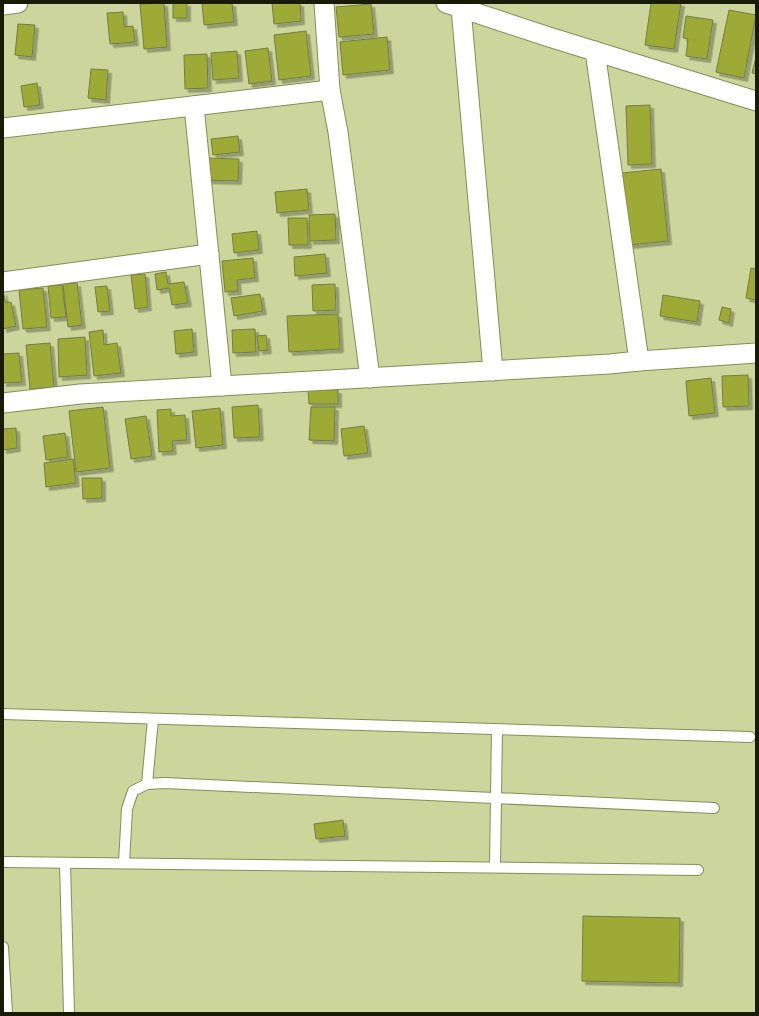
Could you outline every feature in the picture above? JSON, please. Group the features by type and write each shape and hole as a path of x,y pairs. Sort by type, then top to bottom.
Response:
{"street":[{"path":"3,5 18,3"},
{"path":"324,3 330,90 338,132 370,378"},
{"path":"494,371 454,5 756,101"},
{"path":"595,51 639,361"},
{"path":"3,128 330,90"},
{"path":"194,106 222,386"},
{"path":"3,282 209,254"},
{"path":"3,403 80,394 610,364 756,353"}],"lane":[{"path":"3,714 750,736"},
{"path":"146,784 153,719"},
{"path":"495,867 497,729"},
{"path":"124,863 127,809 133,791 146,784 165,783 714,808"},
{"path":"3,862 698,870"},
{"path":"65,863 69,1013"},
{"path":"3,947 7,1013"}],"building":[{"path":"164,3 167,47 144,49 140,4"},
{"path":"173,3 187,3 187,18 173,18"},
{"path":"202,3 232,3 234,22 204,25"},
{"path":"272,3 300,3 301,21 274,24"},
{"path":"651,3 681,3 674,49 645,45"},
{"path":"371,4 374,34 339,37 336,7"},
{"path":"729,10 756,15 744,78 716,72"},
{"path":"123,12 124,27 133,26 135,42 110,44 107,13"},
{"path":"686,16 713,20 707,59 686,56 688,39 683,38"},
{"path":"18,24 35,25 32,57 15,55"},
{"path":"306,31 311,76 279,80 274,35"},
{"path":"387,37 390,70 343,75 340,42"},
{"path":"268,48 272,81 249,84 245,51"},
{"path":"237,51 239,78 213,80 211,53"},
{"path":"207,54 208,88 185,89 184,55"},
{"path":"756,57 756,74 752,73"},
{"path":"91,69 108,70 106,100 88,98"},
{"path":"37,83 40,105 24,107 21,86"},
{"path":"650,105 652,164 628,165 626,106"},
{"path":"238,136 240,152 213,155 211,139"},
{"path":"207,158 239,159 238,181 206,180"},
{"path":"661,169 668,241 629,245 622,173"},
{"path":"307,189 309,210 277,213 275,192"},
{"path":"335,214 336,240 310,241 309,215"},
{"path":"288,218 307,218 308,245 289,245"},
{"path":"257,231 259,250 234,253 232,234"},
{"path":"325,254 327,273 295,276 294,257"},
{"path":"253,258 255,278 237,280 238,291 225,292 222,261"},
{"path":"751,268 756,269 756,300 746,298"},
{"path":"166,272 168,284 184,282 188,303 172,305 169,288 157,290 155,274"},
{"path":"145,274 148,307 135,309 131,275"},
{"path":"77,283 82,325 68,327 63,284"},
{"path":"335,284 336,310 313,311 312,285"},
{"path":"62,285 66,317 51,318 48,286"},
{"path":"107,286 110,311 98,312 95,287"},
{"path":"43,288 47,327 23,329 19,290"},
{"path":"3,292 6,303 11,302 16,326 3,329"},
{"path":"260,294 263,311 234,316 231,298"},
{"path":"663,295 700,301 697,322 660,316"},
{"path":"722,307 731,309 729,323 719,320"},
{"path":"338,314 340,349 289,352 287,316"},
{"path":"192,329 194,352 176,354 174,331"},
{"path":"255,329 256,352 233,353 232,330"},
{"path":"103,330 104,345 117,343 121,373 94,376 89,332"},
{"path":"266,335 268,350 259,351 257,336"},
{"path":"85,337 87,375 59,377 58,339"},
{"path":"50,343 54,387 30,389 26,345"},
{"path":"19,353 22,382 3,383 3,354"},
{"path":"748,375 749,406 723,407 722,376"},
{"path":"711,378 715,413 689,416 686,381"},
{"path":"308,390 338,390 338,404 309,404"},
{"path":"258,405 260,437 234,438 232,407"},
{"path":"103,407 110,468 76,472 69,411"},
{"path":"311,407 335,407 334,441 309,440"},
{"path":"220,408 223,445 196,448 192,411"},
{"path":"171,409 171,416 185,415 187,440 172,441 173,451 159,452 157,410"},
{"path":"146,416 152,456 131,459 125,419"},
{"path":"364,426 368,453 344,456 341,429"},
{"path":"16,428 17,448 3,450 3,429"},
{"path":"65,433 68,457 46,460 43,436"},
{"path":"73,459 76,483 46,487 44,463"},
{"path":"82,478 102,478 102,498 83,499"},
{"path":"343,820 345,836 316,839 314,824"},
{"path":"583,916 680,918 679,983 582,981"}]}
